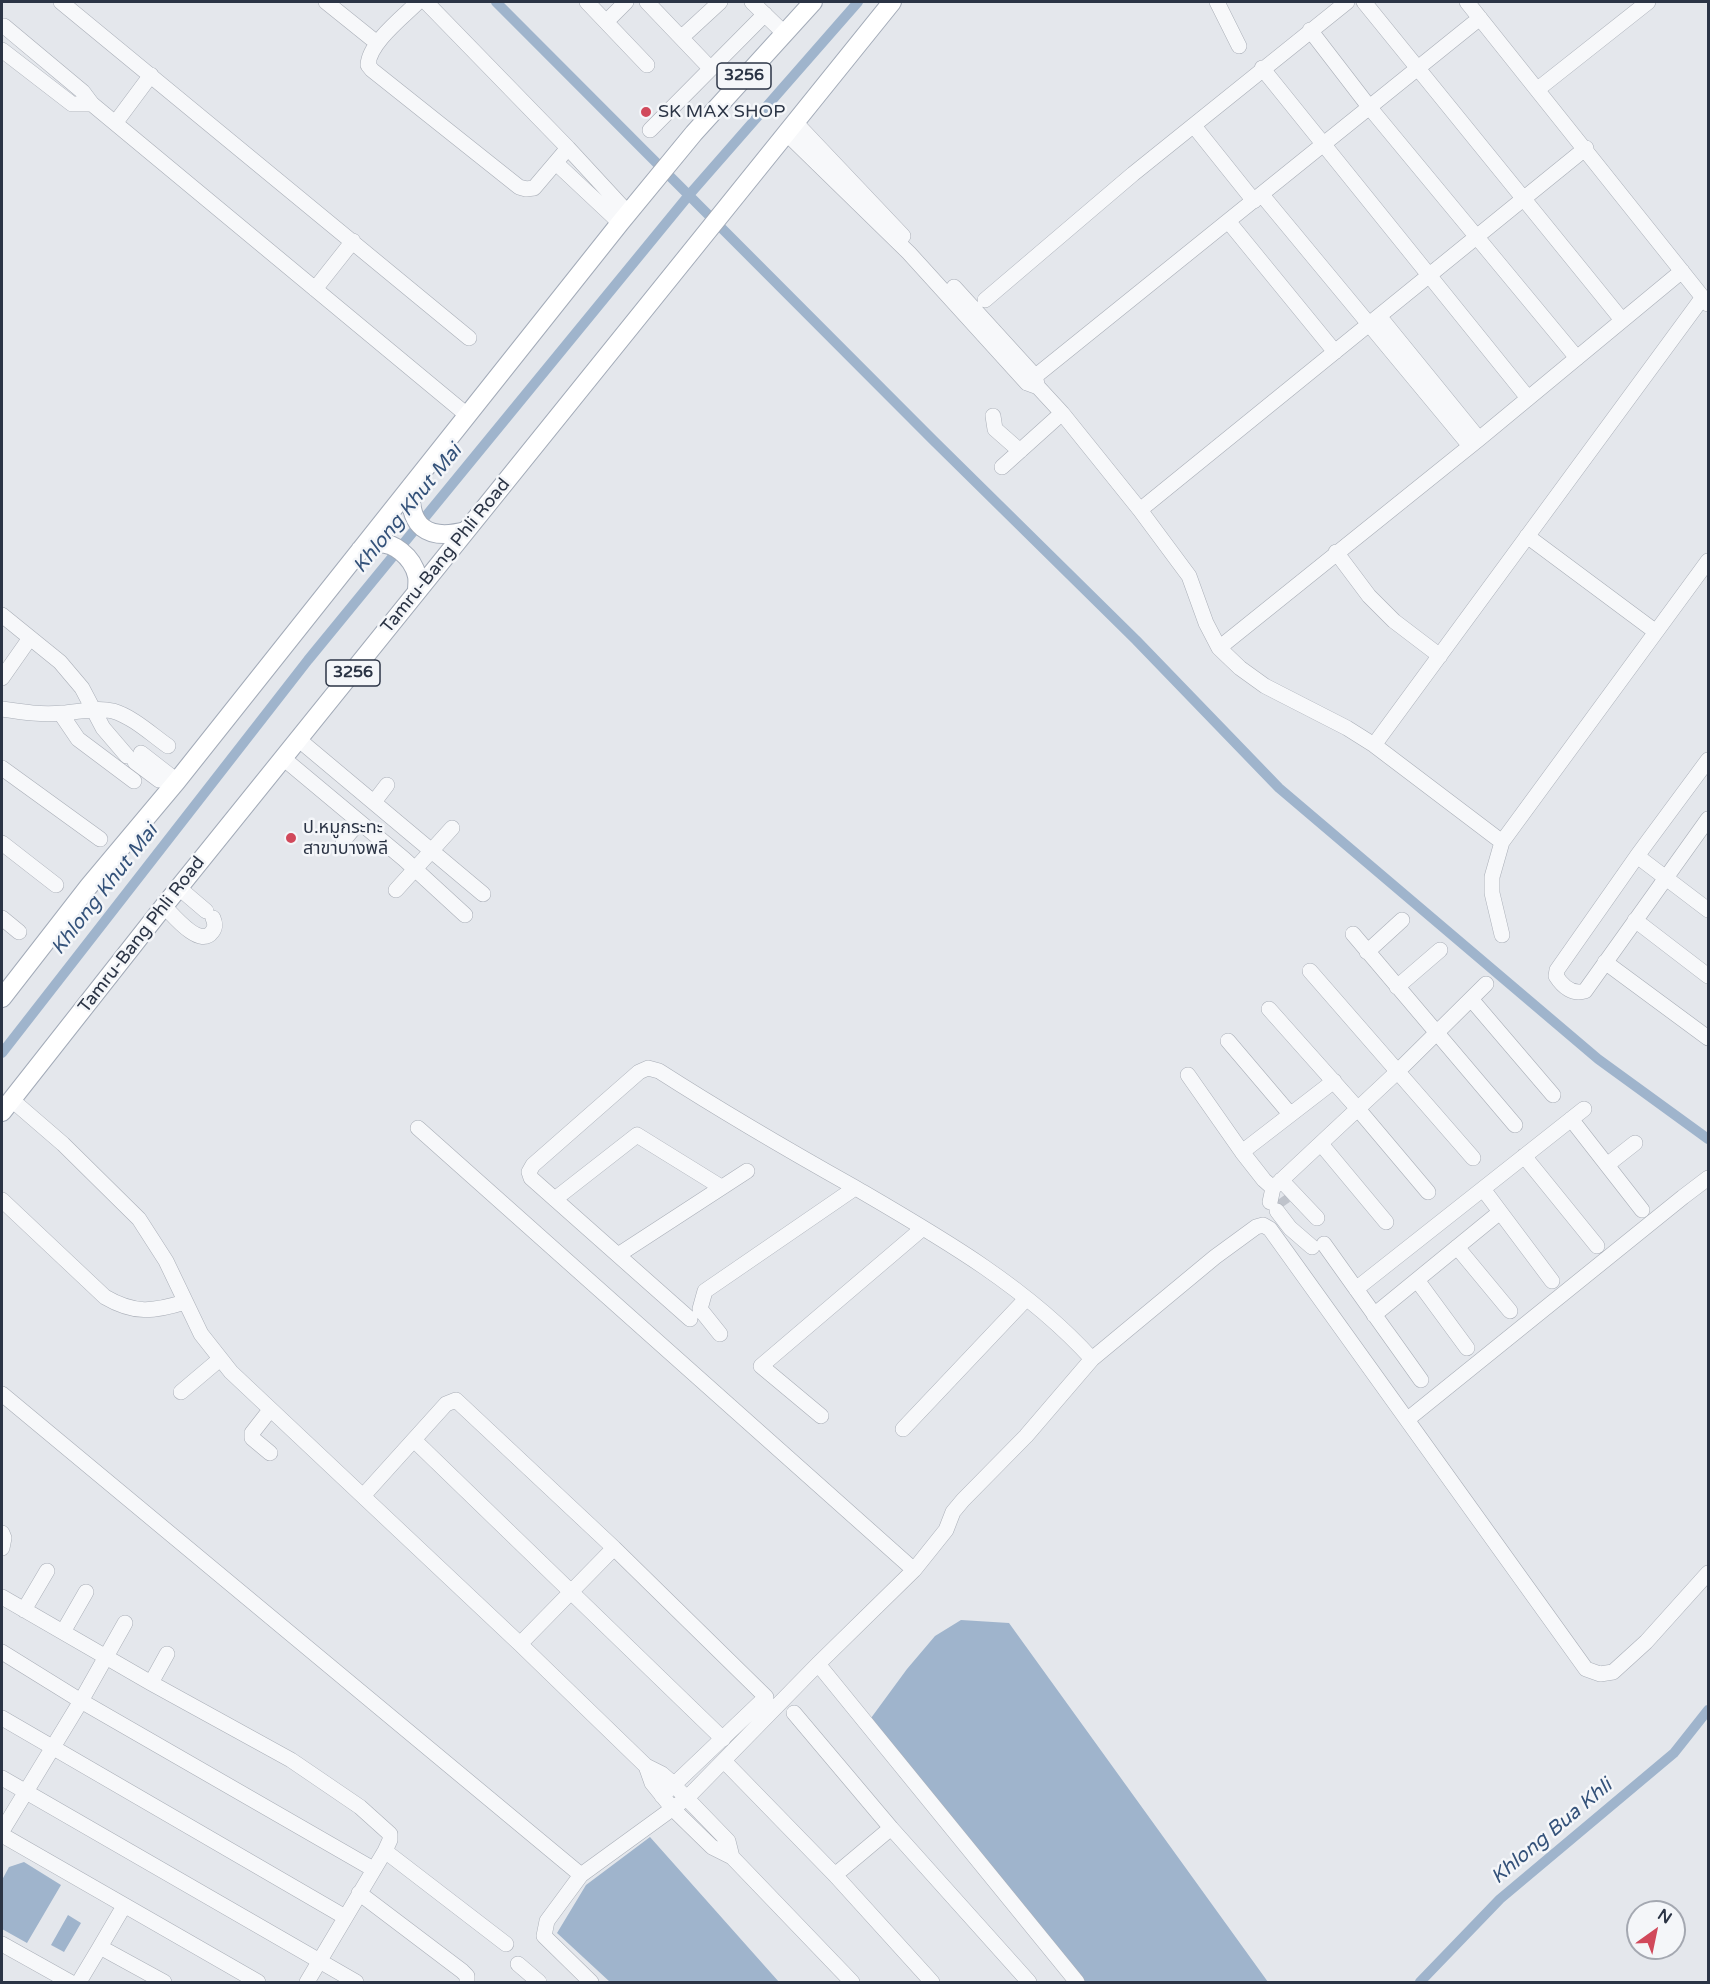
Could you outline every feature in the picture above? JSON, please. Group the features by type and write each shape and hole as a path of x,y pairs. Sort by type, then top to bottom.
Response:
{"main road":[{"name":"3256","path":"2,998 89,886 174,785 649,187 813,2"},
{"name":"Tamru-Bang Phli Road","path":"7,1106 164,906 892,2"},
{"path":"411,486 410,502 419,523 435,534 451,535 466,531"},
{"path":"360,550 373,544 385,543 399,550 413,564 417,577 417,591"}],"street":[{"path":"61,2 469,338"},
{"path":"326,2 377,43"},
{"path":"418,2 377,43 368,57 368,65 372,70 519,187 534,188 568,148"},
{"path":"426,2 568,148 624,218"},
{"path":"587,2 647,65"},
{"path":"606,22 626,2"},
{"path":"647,2 710,68"},
{"path":"681,38 720,2"},
{"path":"752,2 784,33"},
{"path":"1216,2 1239,46"},
{"path":"985,300 1132,174 1347,2"},
{"path":"1364,2 1622,320"},
{"path":"1374,745 1527,536 1706,300 1467,2"},
{"path":"1538,89 1648,2"},
{"path":"650,130 765,14"},
{"path":"1033,382 1480,18"},
{"path":"4,26 83,92 93,104 467,415"},
{"path":"1310,30 1370,108 1577,358"},
{"path":"2,50 72,104 93,104"},
{"path":"1262,68 1528,398"},
{"path":"116,122 151,75"},
{"path":"1194,126 1258,198 1374,320 1475,442"},
{"path":"791,128 975,307 1033,382 1062,413 1140,510 1189,576 1206,623 1219,648 1240,668 1265,686 1347,728 1374,745 1502,842"},
{"path":"1140,510 1586,148"},
{"path":"556,163 624,218"},
{"path":"1228,221 1335,352"},
{"path":"315,289 353,241"},
{"path":"1219,648 1475,442 1682,271"},
{"path":"1002,467 1062,413"},
{"path":"993,416 995,429 1020,451"},
{"path":"1527,536 1656,632"},
{"path":"1336,552 1369,596 1394,621 1440,656"},
{"path":"1502,935 1492,893 1492,877 1502,842 1708,561"},
{"path":"2,615 60,662 82,688 103,728 111,736 126,742 135,754 174,785"},
{"path":"2,678 30,638"},
{"path":"2,709 61,714 93,710 112,711 127,717 168,746"},
{"path":"61,714 78,739 134,781"},
{"path":"298,739 483,894"},
{"path":"283,758 415,869 465,915"},
{"path":"1706,828 1666,877 1585,991 1580,993 1570,990 1556,976 1557,970 1708,760"},
{"path":"2,768 100,838"},
{"path":"374,802 387,785"},
{"path":"343,841 359,822"},
{"path":"396,890 452,828"},
{"path":"2,843 57,885"},
{"path":"1637,856 1708,910"},
{"path":"164,906 192,933 199,936 208,935 213,931 215,923 209,914 179,888"},
{"path":"2,918 19,932"},
{"path":"1368,952 1402,920"},
{"path":"1635,920 1708,976"},
{"path":"1353,934 1515,1125"},
{"path":"1397,987 1440,950"},
{"path":"1605,962 1708,1038"},
{"path":"1310,971 1473,1158"},
{"path":"1277,1197 1321,1144 1486,984"},
{"path":"1471,999 1553,1095"},
{"path":"1269,1009 1334,1081 1428,1192"},
{"path":"1228,1041 1290,1114"},
{"path":"690,1318 531,1178 529,1172 530,1168 639,1072 648,1068 659,1071 725,1113 923,1228 988,1270 1051,1320 1092,1359"},
{"path":"1188,1075 1277,1197 1293,1225 1320,1248 1356,1289 1421,1380"},
{"path":"1242,1152 1334,1081"},
{"path":"7,1106 63,1144 139,1219 166,1261 201,1334 220,1359 270,1410 520,1644 646,1766 662,1774 674,1785 728,1840 732,1857"},
{"path":"1356,1289 1584,1109"},
{"path":"1571,1119 1642,1210"},
{"path":"418,1128 914,1570"},
{"path":"555,1199 637,1135 721,1187"},
{"path":"1607,1166 1635,1143"},
{"path":"1321,1144 1386,1222"},
{"path":"1524,1156 1597,1246"},
{"path":"618,1255 747,1171"},
{"path":"1408,1419 1708,1178"},
{"path":"720,1334 700,1309 705,1291 855,1188"},
{"path":"1483,1189 1552,1281"},
{"path":"1277,1197 1317,1218"},
{"path":"2,1200 105,1297 117,1304 135,1310 160,1310 185,1302"},
{"path":"1374,1315 1500,1212"},
{"path":"591,1983 544,1936 547,1921 580,1875 687,1798 914,1570 946,1530 953,1512 963,1500 1026,1436 1092,1359 1215,1257 1256,1227 1263,1225 1270,1229 1586,1670 1600,1674 1613,1672 1646,1642 1708,1573"},
{"path":"1279,1242 1293,1225"},
{"path":"821,1416 761,1366 923,1228"},
{"path":"1457,1247 1510,1311"},
{"path":"1417,1280 1467,1348"},
{"path":"903,1429 1026,1299"},
{"path":"181,1392 220,1359"},
{"path":"2,1394 580,1875"},
{"path":"363,1496 446,1404 456,1400 614,1548 766,1696 662,1796"},
{"path":"270,1410 252,1433 252,1438 270,1453"},
{"path":"414,1440 723,1739"},
{"path":"2,1533 4,1538 2,1548"},
{"path":"520,1644 614,1548"},
{"path":"24,1610 47,1570"},
{"path":"63,1632 86,1592"},
{"path":"2,1597 291,1760 360,1807 390,1834 385,1851 307,1983"},
{"path":"125,1623 81,1701 24,1791 2,1833 258,1983"},
{"path":"2,1652 81,1701 373,1869"},
{"path":"151,1683 167,1654"},
{"path":"818,1664 1077,1983"},
{"path":"794,1713 891,1828 1029,1983"},
{"path":"2,1718 345,1917"},
{"path":"724,1761 835,1875 932,1983"},
{"path":"646,1766 652,1783 674,1809 712,1847 732,1857 852,1983"},
{"path":"2,1778 320,1960 356,1983"},
{"path":"835,1875 891,1828"},
{"path":"385,1851 506,1944"},
{"path":"359,1893 462,1971 467,1976 467,1983"},
{"path":"80,1983 124,1906"},
{"path":"2,1944 70,1983"},
{"path":"100,1947 164,1983"},
{"path":"518,1964 539,1983"}],"water":[{"path":"961,1620 1009,1623 1268,1982 1086,1982 871,1718 935,1636"},
{"path":"650,1837 779,1982 610,1982 557,1933 586,1885"},
{"path":"24,1862 61,1885 27,1943 2,1929 2,1880 9,1867"},
{"path":"68,1915 81,1923 64,1952 51,1945"}],"waterway":[{"path":"496,2 1136,640 1279,788 1598,1059 1708,1139"},
{"name":"Khlong Khut Mai","path":"2,1053 308,660 689,195 858,2"},
{"name":"Khlong Bua Khli","path":"1420,1982 1500,1899 1674,1753 1708,1710"}],"tunnel":[{"path":"1279,1199 1284,1206"}],"place":[{"name":"SK MAX SHOP","path":"646,112"},
{"name":"ป.หมูกระทะ สาขาบางพลี","path":"291,838"}]}
